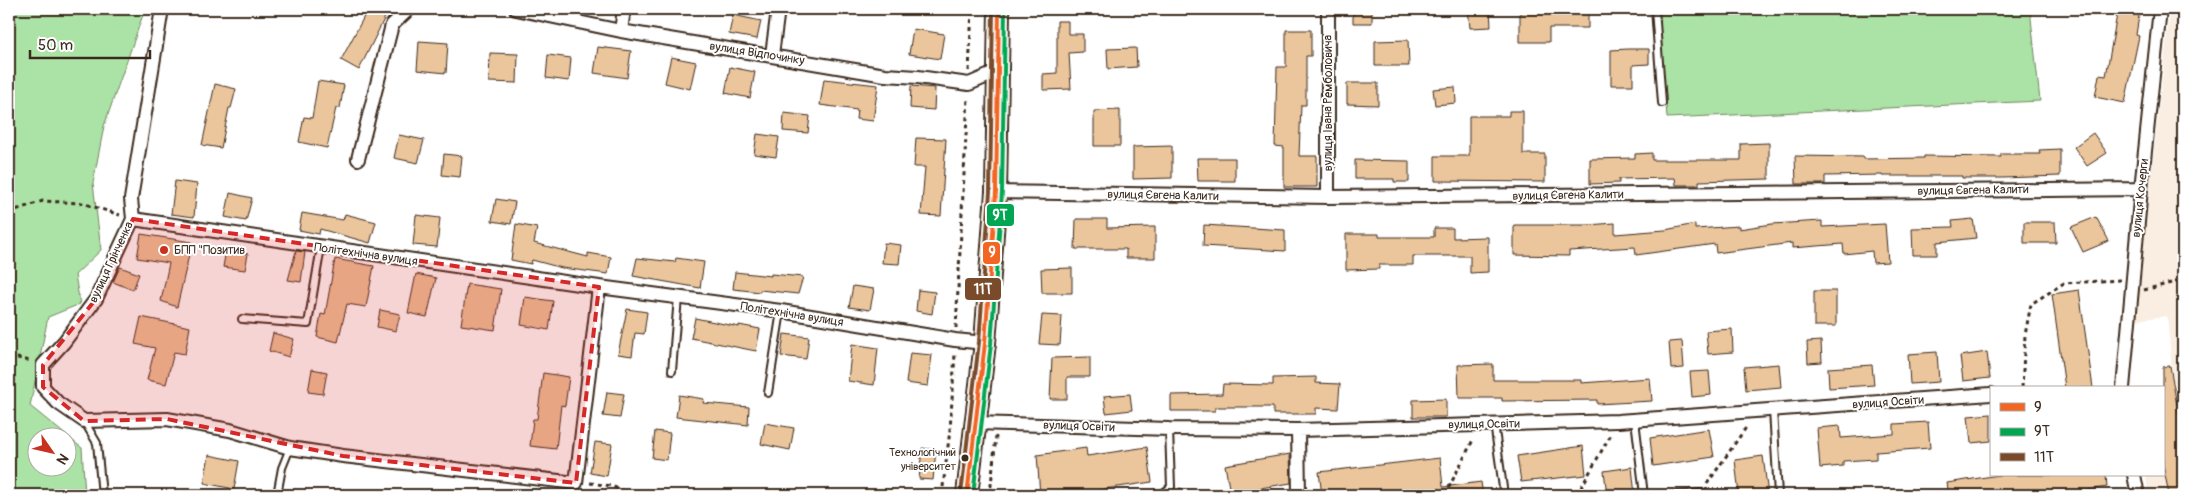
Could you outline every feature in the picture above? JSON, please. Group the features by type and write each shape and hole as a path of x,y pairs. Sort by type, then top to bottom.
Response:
{"main road":[{"path":"967,495 985,343 996,192 999,9"}],"street":[{"name":"вулиця Грінченка","path":"42,365 64,342 96,299 133,219 131,199 162,9"},
{"path":"358,159 392,25 409,9"},
{"name":"вулиця Відпочинку","path":"516,9 621,31 885,75 969,84 997,72"},
{"path":"621,31 624,9"},
{"path":"772,56 778,9"},
{"name":"вулиця Івана Ремболовича","path":"1328,9 1328,197"},
{"name":"вулиця Кочерги","path":"2123,386 2141,188 2160,9"},
{"name":"вулиця Євгена Калити","path":"996,192 1328,197 2141,188"},
{"name":"Політехнічна вулиця","path":"133,219 599,287 781,311 955,340 985,343"},
{"path":"42,365 43,387 58,403 84,421 167,419 230,430 290,448 343,456 576,483 599,287"},
{"name":"вулиця Освіти","path":"976,423 1169,429 1298,430 1488,423 1618,421 1990,394"},
{"path":"1298,430 1299,495"},
{"path":"2134,476 2138,495"}],"lane":[{"path":"1655,9 1662,103"},
{"path":"242,319 308,324 321,247"},
{"path":"672,371 678,297"},
{"path":"768,393 781,311"},
{"path":"1773,410 1778,495"},
{"path":"1635,420 1644,495"},
{"path":"84,421 97,443 102,495"},
{"path":"1488,423 1504,495"},
{"path":"1161,495 1171,486 1169,429"},
{"path":"277,495 282,468 290,448"},
{"path":"1674,495 1701,493"}],"path":[{"path":"942,495 950,430 972,9"},
{"path":"9,212 43,201 82,203 133,219"},
{"path":"2022,386 2025,335 2031,304 2064,283 2132,286 2183,280"},
{"path":"9,356 42,365"},
{"path":"1701,493 1757,412"},
{"path":"1578,495 1618,421"},
{"path":"1445,495 1488,423"},
{"path":"576,483 612,486 634,495"},
{"path":"1171,486 1206,495"}],"highlighted area":[{"path":"133,219 599,287 576,483 343,456 167,419 84,421 43,387 43,365 96,299"}],"shaded area":[{"path":"2170,9 2183,9 2183,382 2173,382 2167,316 2135,320"},
{"path":"2183,384 2183,495 2148,495 2146,476 2164,476 2164,386"}],"green space":[{"path":"9,9 145,9 104,126 93,183 101,250 75,275 80,304 48,317 30,406 55,426 28,426 28,476 78,476 78,445 82,448 85,495 9,495"},
{"path":"1659,9 2030,9 2040,101 1667,118"}],"building":[{"path":"368,9 389,9 359,70 341,60"},
{"path":"1353,9 1372,9 1372,23 1353,23"},
{"path":"1468,9 1490,9 1491,27 1470,28"},
{"path":"1520,9 1588,9 1588,28 1549,28 1549,42 1520,42"},
{"path":"2118,9 2140,9 2136,35 2139,36 2125,103 2095,97 2099,75 2106,76"},
{"path":"733,15 761,21 757,39 729,34"},
{"path":"1057,21 1068,21 1068,34 1083,34 1083,52 1069,53 1071,89 1043,90 1043,74 1057,73"},
{"path":"913,29 944,34 940,59 909,54"},
{"path":"1286,30 1311,30 1311,56 1306,56 1306,105 1301,105 1299,156 1317,156 1317,187 1284,187 1284,147 1275,146 1277,67 1286,67"},
{"path":"1408,40 1409,66 1375,66 1375,41"},
{"path":"419,41 448,43 446,73 417,70"},
{"path":"598,47 631,51 627,78 594,73"},
{"path":"1136,48 1137,67 1108,69 1107,49"},
{"path":"1649,49 1649,64 1633,65 1633,85 1611,85 1611,50"},
{"path":"490,53 518,54 517,83 489,82"},
{"path":"548,55 571,58 569,81 546,78"},
{"path":"671,57 696,62 690,89 665,83"},
{"path":"730,67 755,72 750,98 725,93"},
{"path":"824,79 878,85 873,121 856,119 857,110 820,105"},
{"path":"318,81 344,85 340,108 336,108 327,148 299,142 304,117 312,118"},
{"path":"1347,83 1378,83 1378,105 1347,104"},
{"path":"215,84 236,89 231,108 229,108 221,148 202,145"},
{"path":"911,86 935,88 934,110 910,108"},
{"path":"1455,87 1456,103 1435,105 1433,89"},
{"path":"1120,110 1120,146 1094,146 1094,111"},
{"path":"1509,111 1523,111 1523,154 1545,154 1545,182 1435,181 1435,156 1469,156 1469,116 1509,116"},
{"path":"784,113 810,116 808,133 783,131"},
{"path":"2093,133 2107,153 2087,166 2074,147"},
{"path":"757,134 779,137 776,157 754,154"},
{"path":"399,135 424,140 418,163 394,158"},
{"path":"916,138 946,139 941,216 921,215 925,167 914,167"},
{"path":"1769,143 1769,179 1699,181 1699,185 1676,185 1675,178 1619,179 1619,183 1590,184 1590,159 1635,158 1635,154 1652,153 1652,160 1741,160 1741,144"},
{"path":"1172,146 1172,178 1133,179 1133,147"},
{"path":"2060,149 2060,176 1962,178 1962,176 1825,176 1825,184 1796,184 1795,156 1864,157 1864,159 1924,158 1924,156 2001,157 2001,154 2040,154 2039,150"},
{"path":"444,154 462,156 460,177 442,175"},
{"path":"1197,158 1235,158 1235,181 1198,181"},
{"path":"1355,160 1409,161 1409,182 1394,182 1394,179 1355,179"},
{"path":"175,181 197,184 194,217 171,214"},
{"path":"230,193 252,198 246,221 225,217"},
{"path":"496,199 515,202 511,224 492,221"},
{"path":"302,213 343,220 345,214 376,222 370,243 320,229 319,234 299,230"},
{"path":"416,215 440,218 437,247 413,245"},
{"path":"2096,217 2109,241 2083,252 2071,227"},
{"path":"1076,219 1107,219 1107,228 1155,227 1155,258 1126,258 1126,249 1075,249"},
{"path":"1973,219 1976,238 1937,242 1937,255 1913,255 1912,228 1953,227 1952,221"},
{"path":"1822,221 1822,227 1885,224 1888,262 1873,263 1872,251 1844,254 1843,244 1792,248 1792,243 1716,253 1715,244 1636,255 1635,247 1569,251 1569,256 1514,255 1514,225 1615,223 1615,234 1665,230 1695,224 1695,229 1739,226 1739,229 1772,224"},
{"path":"2024,222 2055,222 2056,243 2024,243"},
{"path":"516,224 537,228 534,243 588,257 588,253 611,257 608,274 562,268 532,260 531,264 511,260"},
{"path":"1204,225 1285,230 1285,251 1203,246"},
{"path":"1434,228 1453,228 1453,238 1488,237 1488,272 1470,273 1470,256 1413,256 1413,265 1379,265 1379,269 1346,270 1346,234 1379,234 1379,237 1434,237"},
{"name":"БПП \"Позитив","path":"141,234 192,242 177,307 161,301 169,263 137,258"},
{"path":"884,243 901,245 899,264 882,263"},
{"path":"226,250 248,254 245,270 223,267"},
{"path":"296,251 305,252 301,282 288,280"},
{"path":"637,258 675,262 676,258 704,262 700,288 633,276"},
{"path":"335,259 374,266 366,307 347,304 338,342 317,337 321,314 325,315"},
{"path":"120,267 139,274 133,290 113,282"},
{"path":"1072,268 1072,293 1042,293 1041,269"},
{"path":"735,272 803,277 798,294 760,290 760,292 733,289"},
{"path":"416,274 436,278 427,317 408,313"},
{"path":"467,284 501,289 495,330 461,325"},
{"path":"853,286 874,289 870,310 849,307"},
{"path":"918,290 935,292 932,314 916,311"},
{"path":"2079,290 2093,386 2065,386 2052,294"},
{"path":"1814,291 1836,291 1836,326 1814,326"},
{"path":"525,297 553,301 549,330 521,325"},
{"path":"627,309 647,312 644,334 635,333 632,356 618,354"},
{"path":"380,310 400,314 396,331 377,327"},
{"path":"1042,315 1062,316 1060,345 1039,344"},
{"path":"141,317 190,327 185,354 174,352 166,384 147,380 155,348 135,344"},
{"path":"695,318 739,327 739,325 760,329 756,351 691,338"},
{"path":"1732,329 1733,352 1708,354 1706,331"},
{"path":"273,333 294,339 289,357 269,351"},
{"path":"784,334 809,337 806,359 781,356"},
{"path":"1682,341 1684,368 1671,369 1669,342"},
{"path":"1821,341 1822,362 1808,363 1807,342"},
{"path":"852,344 878,348 874,385 848,381"},
{"path":"1937,352 1939,382 1910,384 1908,354"},
{"path":"1987,352 1990,378 1963,381 1960,356"},
{"path":"910,353 932,355 928,386 906,383"},
{"path":"1090,357 1090,377 1067,377 1067,399 1050,399 1052,358"},
{"path":"1493,364 1493,380 1581,380 1581,383 1650,378 1652,401 1597,404 1597,400 1502,401 1502,398 1459,398 1458,365"},
{"path":"1779,364 1781,387 1746,390 1744,367"},
{"path":"1872,365 1874,385 1829,388 1828,368"},
{"path":"2170,366 2183,439 2183,495 2169,495 2164,469 2163,367"},
{"path":"312,369 327,372 323,394 308,392"},
{"path":"1709,371 1711,395 1692,397 1690,372"},
{"path":"543,373 569,377 565,406 561,405 556,449 530,446 533,419 537,419"},
{"path":"1316,377 1316,383 1340,384 1338,409 1316,408 1316,414 1273,414 1273,407 1215,407 1215,411 1171,411 1171,395 1222,394 1223,384 1273,385 1273,378"},
{"path":"607,392 624,394 620,418 603,416"},
{"path":"1130,394 1132,410 1106,413 1104,396"},
{"path":"679,395 704,399 703,403 749,407 748,425 676,417"},
{"path":"1446,399 1446,417 1413,417 1413,400"},
{"path":"1990,414 1990,441 1971,443 1968,416"},
{"path":"1928,422 1930,448 1876,452 1876,459 1843,461 1843,466 1820,468 1817,428 1840,426 1841,438 1894,434 1894,424"},
{"path":"765,423 794,428 790,450 761,444"},
{"path":"1709,429 1714,457 1653,466 1650,438"},
{"path":"655,431 670,433 667,460 652,458"},
{"path":"595,442 612,444 607,476 590,473"},
{"path":"1583,446 1586,475 1521,482 1517,456"},
{"path":"1147,447 1152,482 1064,495 1040,495 1037,455 1086,448 1087,456"},
{"path":"922,448 936,450 933,480 919,479"},
{"path":"1290,454 1291,483 1230,493 1225,465"},
{"path":"209,455 239,461 234,489 204,483"},
{"path":"1763,456 1768,495 1739,495 1735,460"},
{"path":"1440,458 1443,487 1481,482 1483,495 1441,495 1440,489 1378,495 1322,495 1319,472"},
{"path":"1632,467 1635,495 1607,495 1604,471"},
{"path":"1992,476 2106,476 2107,487 2056,495 1949,495 1947,483"}],"transit line":[{"name":"11Т","path":"961,494 979,342 990,192 993,9"},
{"name":"9","path":"967,495 985,343 996,192 999,9"},
{"name":"9Т","path":"973,495 991,344 1002,192 1005,9"}],"place":[{"name":"БПП \"Позитив","path":"164,250"},
{"name":"Технологічний університет","path":"965,458"}]}
